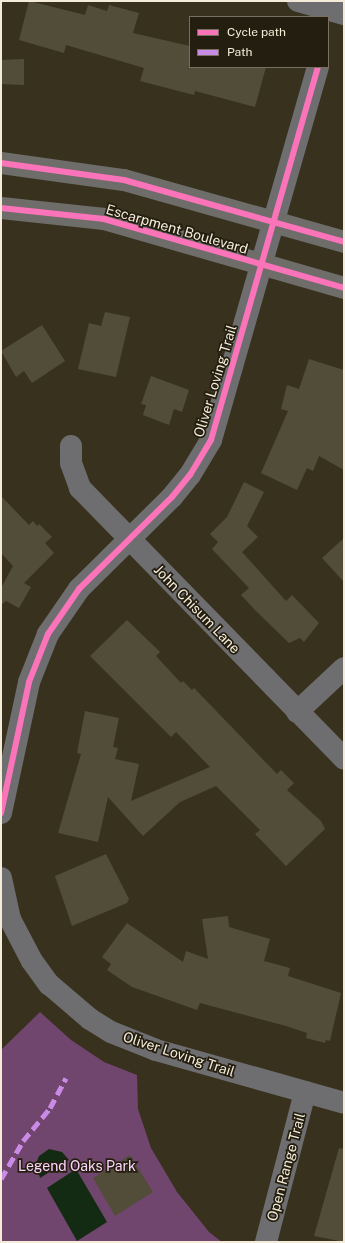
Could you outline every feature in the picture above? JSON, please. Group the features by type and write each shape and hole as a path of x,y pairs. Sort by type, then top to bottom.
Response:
{"main road":[{"path":"1,163 124,180 344,242"},
{"name":"Escarpment Boulevard","path":"1,208 104,219 344,288"}],"street":[{"path":"298,1 335,14"},
{"name":"Oliver Loving Trail","path":"1,813 29,682 48,634 79,589 172,497 190,475 211,440 318,68"},
{"name":"John Chisum Lane","path":"71,446 71,463 80,488 344,759"},
{"path":"297,712 344,668"},
{"name":"Oliver Loving Trail","path":"1,878 10,919 32,962 49,984 90,1019 110,1032 156,1050 344,1103"},
{"name":"Open Range Trail","path":"266,1242 306,1092"}],"green space":[{"name":"Legend Oaks Park","path":"40,1012 71,1040 104,1062 137,1075 138,1109 151,1148 177,1192 209,1232 222,1242 1,1242 1,1050"}],"shaded area":[{"path":"49,1149 62,1152 69,1160 40,1178 36,1163 39,1156"},
{"path":"76,1169 107,1222 77,1241 47,1188"}],"building":[{"path":"29,1 85,15 88,5 107,11 109,5 139,13 133,33 189,46 189,68 266,68 255,107 195,91 194,95 140,81 144,68 66,45 64,53 19,40"},
{"path":"24,59 24,85 1,84 1,60"},
{"path":"105,312 130,317 116,377 78,369 89,323 101,326"},
{"path":"42,325 65,361 32,383 24,371 16,377 1,351"},
{"path":"309,359 344,370 344,470 319,456 313,471 307,468 297,490 261,473 288,411 281,409 287,385 299,389"},
{"path":"151,376 189,390 182,412 174,409 169,425 143,415 146,405 141,404"},
{"path":"244,482 264,492 247,526 258,537 242,552 286,601 292,595 319,623 304,642 300,638 289,643 255,610 241,595 249,588 212,549 218,542 210,534 227,517"},
{"path":"1,496 29,525 33,521 37,526 39,524 52,537 45,543 54,553 24,583 31,587 19,608 6,601 1,605 1,588 13,566 1,553"},
{"path":"344,538 344,582 322,558"},
{"path":"127,620 160,652 156,656 181,683 183,681 192,690 194,688 277,774 281,770 294,783 287,790 321,821 325,829 286,866 255,834 260,830 216,786 180,802 143,836 108,797 98,842 58,833 81,754 77,753 85,711 119,718 113,747 118,748 115,759 139,764 131,801 210,767 176,732 171,737 90,656"},
{"path":"106,854 129,899 127,903 72,926 55,876"},
{"path":"228,916 229,927 270,939 264,961 290,968 288,976 341,993 330,1041 326,1040 325,1043 306,1038 307,1033 286,1026 200,1003 197,1010 132,987 107,970 111,964 102,957 127,923 183,962 186,951 208,959 202,919"},
{"path":"339,1148 344,1149 344,1242 314,1236"},
{"path":"130,1155 153,1192 115,1216 93,1178"}],"marked path":[{"path":"1,1179 23,1141 50,1108 66,1078"}],"cycle path":[{"path":"1,813 29,682 48,634 79,589 172,497 190,475 211,440 318,68"},
{"path":"1,163 124,180 344,242"},
{"path":"1,208 104,219 344,288"}]}
